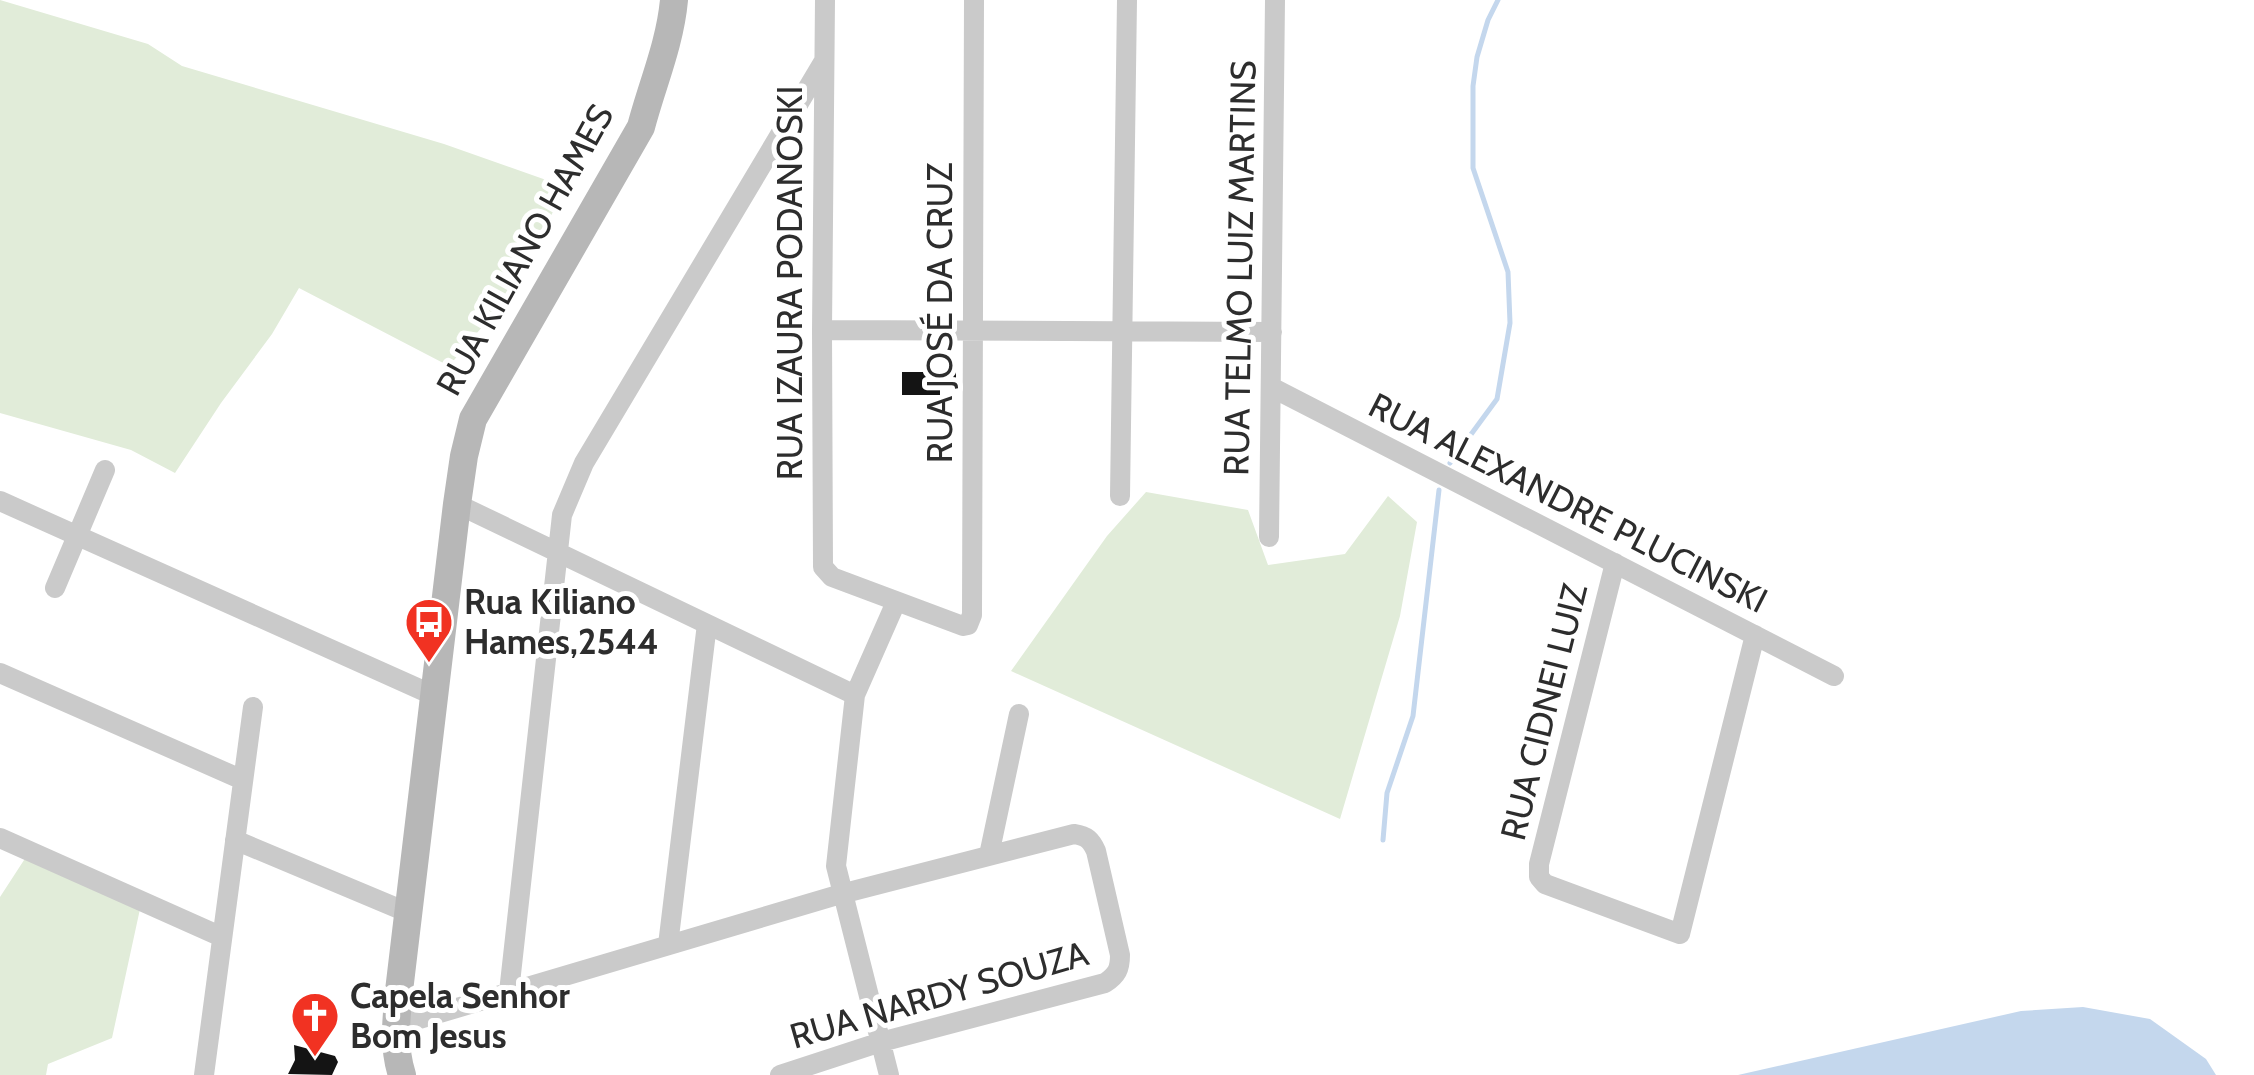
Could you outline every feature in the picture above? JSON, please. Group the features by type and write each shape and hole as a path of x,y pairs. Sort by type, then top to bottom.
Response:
{"main road":[{"name":"RUA KILIANO HAMES","path":"402,1075 396,1056 396,1026 464,456 474,419 641,128 664,53 674,0"}],"street":[{"name":"RUA IZAURA PODANOSKI","path":"825,0 823,566 832,577 896,602"},
{"name":"RUA JOSÉ DA CRUZ","path":"896,602 963,626 972,615 974,0"},
{"path":"1120,496 1127,0"},
{"name":"RUA TELMO LUIZ MARTINS","path":"1270,537 1276,0"},
{"path":"509,992 562,515 584,463 824,60"},
{"path":"822,330 1272,332"},
{"name":"RUA ALEXANDRE PLUCINSKI","path":"1271,387 1834,676"},
{"path":"55,588 105,470"},
{"path":"0,501 435,696"},
{"path":"457,504 855,695"},
{"name":"RUA CIDNEI LUIZ","path":"1614,563 1544,846 1539,877 1545,884 1680,934 1755,636"},
{"path":"889,1075 836,866 855,695 896,602"},
{"path":"668,945 706,624"},
{"path":"0,673 243,780"},
{"path":"204,1075 253,707"},
{"path":"396,1026 841,894 990,855 1019,714"},
{"name":"RUA NARDY SOUZA","path":"780,1075 880,1042 1105,983 1116,976 1120,954 1091,841 1074,834 990,855"},
{"path":"0,838 222,938"},
{"path":"235,840 409,913"}],"green space":[{"path":"0,0 148,44 182,66 444,144 566,187 510,294 449,366 299,288 272,334 175,473 131,450 0,413"},
{"path":"1146,492 1248,510 1268,565 1345,554 1388,496 1417,522 1400,616 1340,819 1011,671 1107,536"},
{"path":"26,857 140,909 112,1038 48,1064 46,1075 0,1075 0,897"}],"water":[{"path":"2083,1007 2150,1019 2206,1059 2216,1075 1738,1075 2021,1011"}],"building":[{"path":"902,372 956,372 956,384 940,384 940,395 902,395"},
{"name":"Capela Senhor Bom Jesus","path":"294,1045 335,1056 338,1062 332,1075 288,1074 295,1060"}],"waterway":[{"path":"1450,463 1497,399 1510,323 1508,272 1473,168 1477,57 1498,0"},
{"path":"1383,840 1387,793 1413,716 1439,490"}],"place":[{"name":"Rua Kiliano Hames,2544","path":"429,664"},
{"name":"Capela Senhor Bom Jesus","path":"315,1058"}]}
